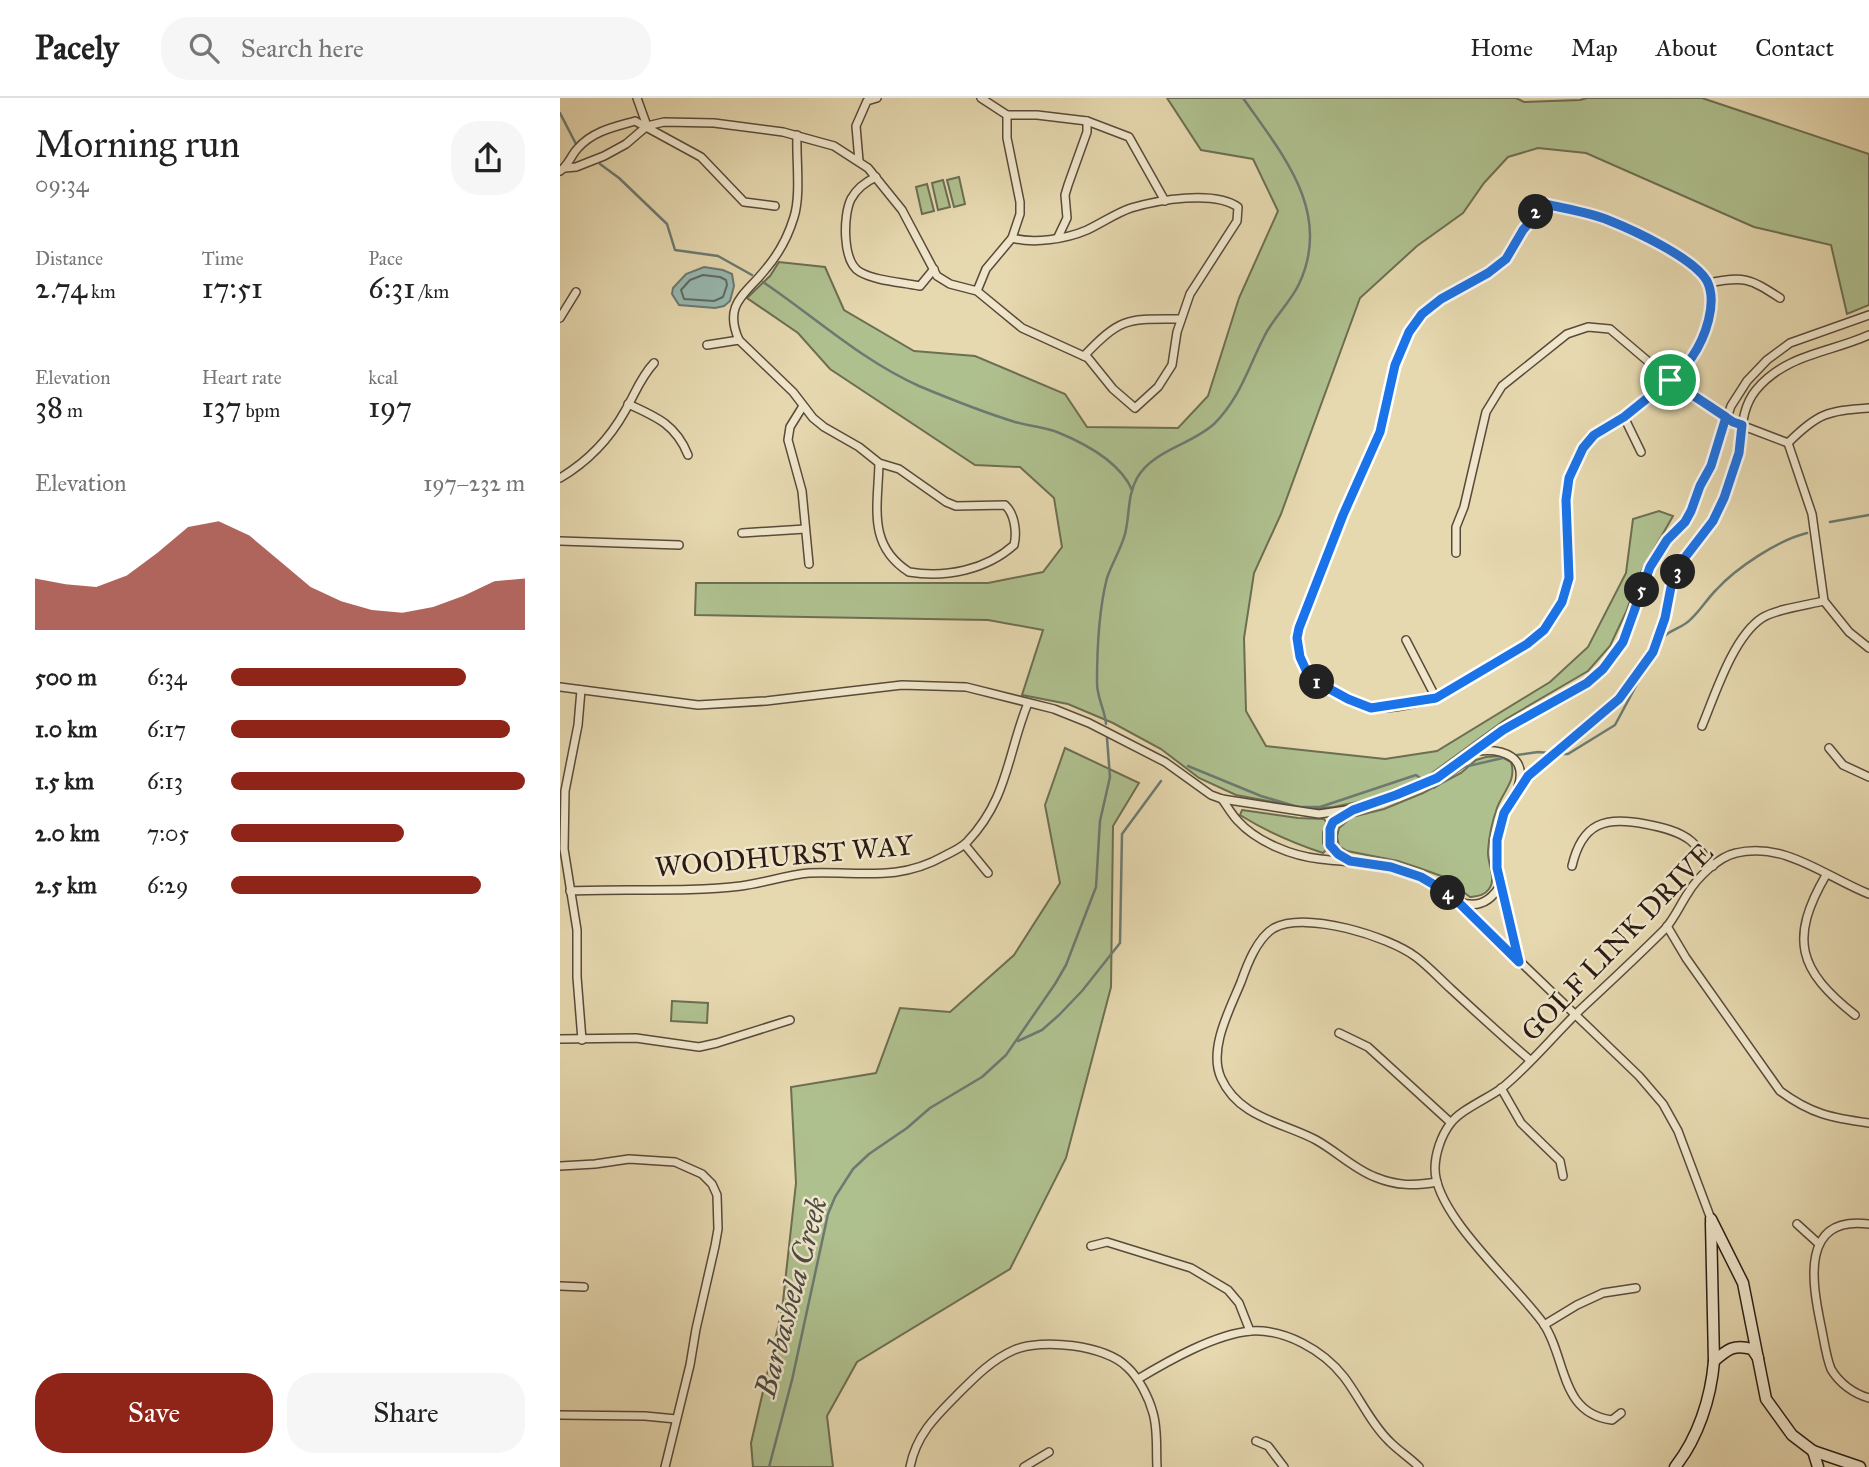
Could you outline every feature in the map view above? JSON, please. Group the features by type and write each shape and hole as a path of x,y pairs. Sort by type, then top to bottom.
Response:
{"street":[{"path":"637,98 647,126"},
{"path":"859,161 856,126 867,102 877,98"},
{"path":"981,98 1007,115 1037,115 1087,121 1129,137 1165,201"},
{"path":"976,291 986,269 1012,238 1020,214 1005,126 1007,115"},
{"path":"562,169 577,148 597,132 635,121 701,157 744,202 775,206"},
{"path":"1058,237 1067,218 1065,195 1087,132 1087,121"},
{"path":"562,169 576,167 604,156 626,144 647,126 664,122 714,123 797,135 834,146 859,161 876,177 901,210 937,276 950,284 976,291 1022,328 1084,356 1113,389 1135,408 1158,387 1172,365 1181,319 1191,293 1237,221 1238,207 1230,201 1219,199 1165,201 1131,208 1085,230 1058,237 1027,242 1012,238"},
{"path":"797,135 794,216 778,254 740,296 734,310 734,323 739,340 773,370 824,427 859,447 879,463 899,469 956,506 1005,505 1011,510 1015,528 1014,545 972,570 909,572 884,548 879,537 879,463"},
{"path":"876,177 858,190 846,212 847,248 851,264 859,271 872,276 920,286 934,269"},
{"path":"1545,204 1606,219 1665,247 1699,271 1708,283 1711,299 1706,332 1691,359 1670,380 1624,417 1594,435 1583,448 1573,468 1566,500 1569,578 1562,602 1551,621 1527,644 1436,698 1371,708 1315,681 1306,670 1298,649 1299,628 1343,515 1380,432 1395,365 1409,332 1422,314 1441,299 1488,273 1506,259 1523,230 1545,204"},
{"path":"1708,283 1732,279 1751,280 1780,298"},
{"path":"560,318 576,292"},
{"path":"1350,861 1330,845 1333,822 1353,810 1427,783 1513,724 1587,683 1612,660 1627,632 1650,567 1667,540 1685,522 1691,511 1711,466 1726,417 1747,381 1767,360 1790,343 1869,315"},
{"path":"1084,356 1101,338 1125,320 1181,319"},
{"path":"1456,553 1455,527 1464,507 1486,412 1502,386 1556,341 1577,329 1610,329 1670,380 1726,417 1788,443 1812,513 1824,601 1849,632 1869,648"},
{"path":"1519,962 1497,868 1497,840 1504,813 1528,776 1619,699 1653,652 1665,618 1671,587 1683,560 1713,521 1724,498 1739,453 1742,425 1755,391 1778,368 1812,352 1869,335"},
{"path":"707,345 739,340"},
{"path":"560,478 602,444 628,404 634,389 654,363"},
{"path":"628,404 669,426 681,438 688,455"},
{"path":"803,406 790,427 788,440 802,491 809,564"},
{"path":"1788,443 1805,425 1832,411 1869,408"},
{"path":"1624,417 1641,452"},
{"path":"742,533 805,529"},
{"path":"560,541 679,545"},
{"path":"1702,726 1736,649 1748,631 1763,617 1824,601"},
{"path":"1406,640 1436,698"},
{"path":"560,687 698,705 766,701 902,684 965,687 1054,709 1124,740 1165,762 1211,795 1222,799 1320,814 1353,810"},
{"path":"581,690 578,725 565,792 564,849 577,929 577,977 582,1040"},
{"name":"WOODHURST WAY","path":"570,891 678,890 743,886 808,873 892,873 920,868 965,845 988,817 999,798 1016,733 1028,702"},
{"path":"1829,748 1843,765 1869,777"},
{"path":"1476,751 1506,752 1513,757 1520,771 1515,794"},
{"path":"1222,799 1239,822 1258,837 1288,851 1320,859 1391,867 1421,877 1450,894 1639,1076 1663,1104 1678,1131 1711,1219 1744,1283 1766,1399 1792,1435 1813,1451 1860,1467"},
{"path":"1572,866 1576,847 1589,831 1613,820 1656,826 1678,833 1691,842 1713,866"},
{"path":"965,845 988,873"},
{"name":"GOLF LINK DRIVE","path":"1450,1122 1502,1088 1667,926 1690,889 1713,866 1733,853 1761,850 1783,853 1869,894"},
{"path":"1826,875 1813,897 1803,926 1802,944 1808,963 1832,996 1855,1015"},
{"path":"1457,901 1467,905 1484,903 1502,884"},
{"path":"1437,1182 1410,1186 1373,1177 1315,1139 1254,1115 1229,1093 1220,1076 1217,1060 1222,1030 1245,969 1262,939 1275,928 1308,922 1353,929 1385,940 1415,956 1530,1060"},
{"path":"1667,926 1686,958 1780,1091 1818,1114 1833,1119 1869,1123"},
{"path":"560,1040 636,1038 699,1047 717,1044 790,1020"},
{"path":"1339,1033 1368,1047 1450,1122 1439,1144 1435,1168 1437,1182 1450,1212 1544,1325 1557,1350 1565,1380 1575,1400 1597,1418 1612,1420 1621,1413"},
{"path":"1502,1088 1521,1123 1560,1161 1563,1176"},
{"path":"560,1166 629,1159 675,1161 702,1174 712,1184 717,1195 719,1219 715,1246 665,1467"},
{"path":"1675,1467 1685,1455 1712,1384 1714,1361 1711,1219"},
{"path":"1869,1224 1847,1223 1832,1230 1819,1244 1813,1262 1814,1291 1831,1368 1841,1382 1859,1395 1869,1398"},
{"path":"1797,1224 1819,1244"},
{"path":"1091,1246 1107,1242 1191,1268 1234,1296 1250,1331"},
{"path":"560,1286 584,1287"},
{"path":"1544,1325 1603,1293 1636,1288"},
{"path":"1138,1379 1195,1349 1227,1337 1250,1331 1268,1332 1289,1338 1318,1353 1343,1375 1390,1442 1419,1467"},
{"path":"910,1467 913,1452 932,1420 997,1359 1017,1349 1052,1343 1101,1352 1126,1365 1138,1379 1153,1413 1157,1467"},
{"path":"1714,1361 1731,1347 1740,1346 1752,1349 1760,1361"},
{"path":"560,1415 676,1419"},
{"path":"1256,1441 1268,1446 1284,1467"},
{"path":"1813,1451 1818,1467"},
{"path":"1024,1467 1049,1452"},
{"path":"1685,1455 1689,1467"}],"green space":[{"path":"1167,98 1516,98 1524,102 1587,98 1702,98 1869,154 1869,305 1847,314 1831,245 1754,227 1586,153 1538,148 1508,157 1484,183 1463,213 1417,246 1360,298 1281,514 1254,573 1244,638 1246,711 1266,746 1385,759 1437,751 1550,682 1588,647 1626,573 1633,519 1659,511 1673,516 1641,572 1610,646 1588,671 1506,719 1428,776 1367,800 1311,809 1236,795 1199,778 1161,749 1113,723 1068,704 1022,695 1043,630 988,620 695,615 696,583 988,583 1043,572 1062,547 1054,498 1020,467 975,465 830,369 798,333 747,298 770,276 779,262 825,267 844,310 914,351 975,356 1065,394 1087,427 1178,428 1208,396 1239,298 1278,211 1253,159 1201,150"},
{"path":"959,177 965,204 954,207 947,180"},
{"path":"943,180 950,207 938,210 932,183"},
{"path":"927,184 934,211 922,214 916,187"},
{"path":"1065,748 1139,783 1113,826 1111,987 1066,1158 1010,1269 857,1362 827,1416 833,1467 753,1467 751,1443 782,1310 796,1183 791,1087 876,1073 900,1008 950,1012 1014,955 1060,883 1045,805"},
{"path":"1500,756 1511,762 1512,775 1492,824 1488,856 1492,880 1489,889 1483,894 1470,897 1444,877 1398,861 1347,851 1339,846 1339,828 1352,817 1384,809 1423,793 1461,773 1476,760"},
{"path":"1242,810 1324,819 1326,822 1323,843 1326,850 1323,853 1270,832 1240,815"},
{"path":"672,1001 708,1003 707,1023 671,1021"}],"water":[{"path":"704,267 732,274 734,286 730,301 715,308 679,305 672,294 673,288 686,274"}],"waterway":[{"name":"Barbashela Creek","path":"1106,724 1097,683 1100,616 1107,578 1125,534 1130,499 1137,478 1162,454 1214,424 1231,404 1268,330 1299,284 1308,258 1310,232 1307,208 1298,185 1287,162 1243,98"},
{"path":"560,113 576,144"},
{"path":"600,164 619,178 667,224 675,250 718,256 752,275"},
{"path":"763,282 858,351 898,376 967,405 1015,422 1057,432 1078,442 1110,462 1132,490"},
{"path":"1830,522 1869,515"},
{"path":"1661,641 1667,634 1687,622 1724,582 1746,564 1771,548 1807,533"},
{"path":"1560,754 1568,754 1615,725 1644,671"},
{"name":"Barbashela Creek","path":"769,1467 792,1380 828,1214 835,1197 853,1169 869,1154 907,1128 930,1108 982,1077 1006,1055 1066,965 1096,887 1100,821 1110,777 1107,738"},
{"path":"1517,755 1550,753"},
{"path":"1430,785 1434,788 1464,767 1507,757"},
{"path":"1188,766 1261,796 1298,807 1320,807 1416,775 1423,780"},
{"path":"1018,1041 1042,1030 1059,1015 1120,943 1122,834 1161,781"}],"route":[{"path":"1670,380 1624,417 1594,435 1583,448 1569,478 1566,500 1569,578 1562,602 1551,621 1527,644 1436,698 1371,708 1315,681 1300,657 1297,638 1299,628 1343,515 1380,432 1395,365 1409,332 1422,314 1441,299 1488,273 1506,259 1523,230 1545,204 1606,219 1665,247 1699,271 1708,283 1711,299 1706,332 1691,359 1670,380 1733,422 1742,425 1739,453 1713,521 1683,560 1671,587 1665,618 1653,652 1619,699 1528,776 1504,813 1497,840 1497,868 1519,962 1450,894 1421,877 1391,867 1350,861 1330,845 1330,829 1333,822 1353,810 1437,778 1513,724 1587,683 1612,660 1623,642 1650,567 1667,540 1685,522 1691,511 1711,466 1726,417 1670,380"}]}
